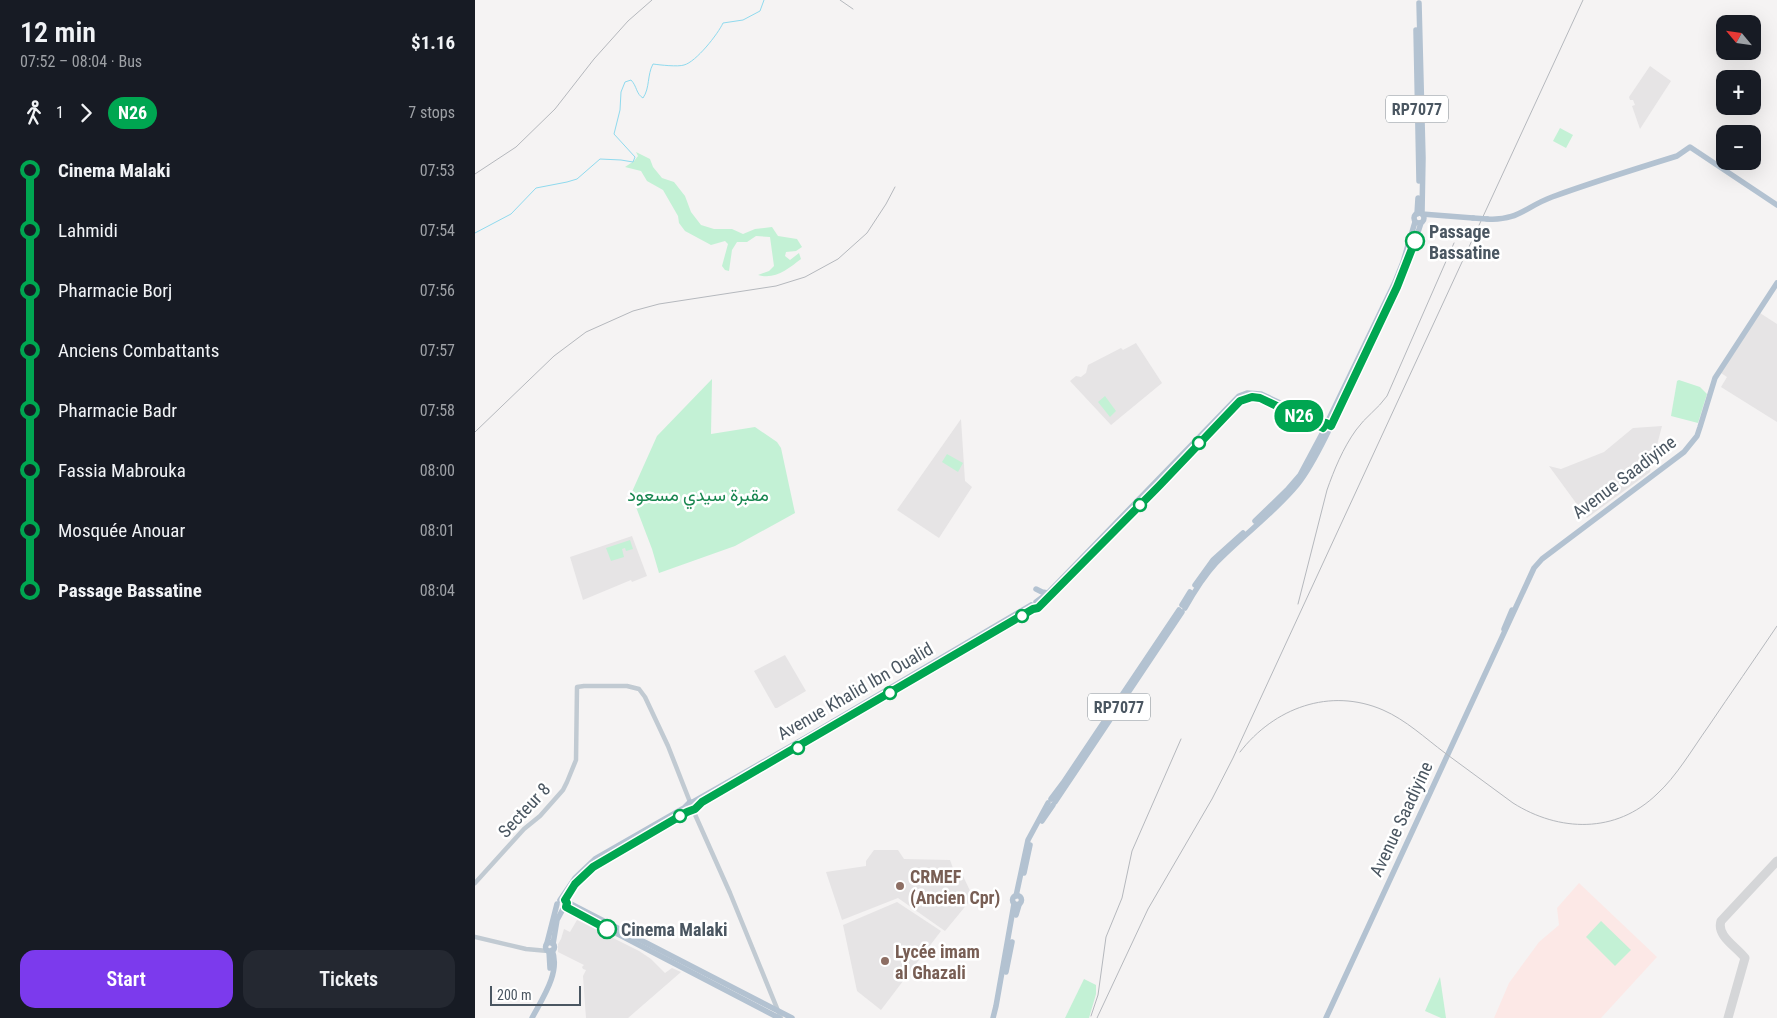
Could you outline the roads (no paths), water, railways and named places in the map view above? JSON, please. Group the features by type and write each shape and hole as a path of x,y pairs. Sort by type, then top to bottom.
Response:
{"main road":[{"name":"RP7077","path":"997,1018 1016,904 1013,900 1018,896 1028,840 1198,584 1222,557 1279,505 1312,464 1326,427 1397,287 1411,254 1420,222 1414,217 1419,214 1422,203 1423,158 1417,2"},
{"name":"RP7077","path":"1417,2 1419,214"},
{"path":"1419,214 1487,219 1513,217 1549,198 1677,156 1688,149"},
{"path":"1688,149 1777,205"},
{"path":"1688,149 1777,210"},
{"path":"1422,203 1428,210 1440,215"},
{"path":"1420,222 1440,215"},
{"name":"Avenue Saadiyine","path":"1326,1018 1503,633 1509,615 1530,576 1542,559 1681,455 1689,447 1700,427 1715,378 1777,283"},
{"name":"Avenue Khalid Ibn Oualid","path":"1035,605 1159,486 1231,409 1244,398 1260,398 1326,427"},
{"name":"Avenue Khalid Ibn Oualid","path":"549,947 563,904 575,878 595,859 692,806 1035,605 1112,530"},
{"path":"1036,588 1041,592 1048,592"},
{"path":"563,904 791,1018"},
{"path":"563,904 780,1018"},
{"name":"Avenue Khalid Ibn Oualid","path":"531,1018 553,973 555,960 549,947 555,911 563,904"},
{"name":"RP7077","path":"993,1018 1016,904"}],"street":[{"name":"Secteur 8","path":"475,883 524,829 540,816 563,790 576,760 577,687 627,686 642,692 668,746 692,806"},
{"path":"692,806 730,893 780,1018"},
{"path":"475,937 536,950 549,947"}],"waterway":[{"path":"475,233 511,214 536,188 577,179 600,159 633,162 635,157 614,134 620,110 621,92 625,82 631,80 643,98 647,90 653,64 678,66 689,63 706,47 723,23 743,20 760,11 764,0"}],"railway":[{"path":"475,174 516,147 555,109 594,59 628,21 652,0"},
{"path":"840,0 853,9"},
{"path":"1097,1018 1148,909 1212,799 1233,758 1583,0"},
{"path":"475,432 554,356 586,332 633,311 659,304 776,286 805,277 838,259 867,233 895,187"},
{"path":"1298,604 1327,490 1336,467 1356,430 1387,396 1454,243"},
{"path":"1240,752 1269,724 1286,713 1304,706 1323,702 1363,703 1383,710 1400,719 1513,803 1531,813 1568,823 1606,822 1624,816 1641,807 1671,779 1777,626"},
{"path":"1091,1016 1098,995 1106,937 1122,898 1132,851 1181,739"}],"place":[{"name":"Passage Bassatine","path":"1415,241"},
{"name":"CRMEF (Ancien Cpr)","path":"900,886"},
{"name":"Cinema Malaki","path":"607,929"},
{"name":"Lycée imam al Ghazali","path":"885,961"}],"park label":[{"name":"مقبرة سيدي مسعود","path":"698,494"}]}
